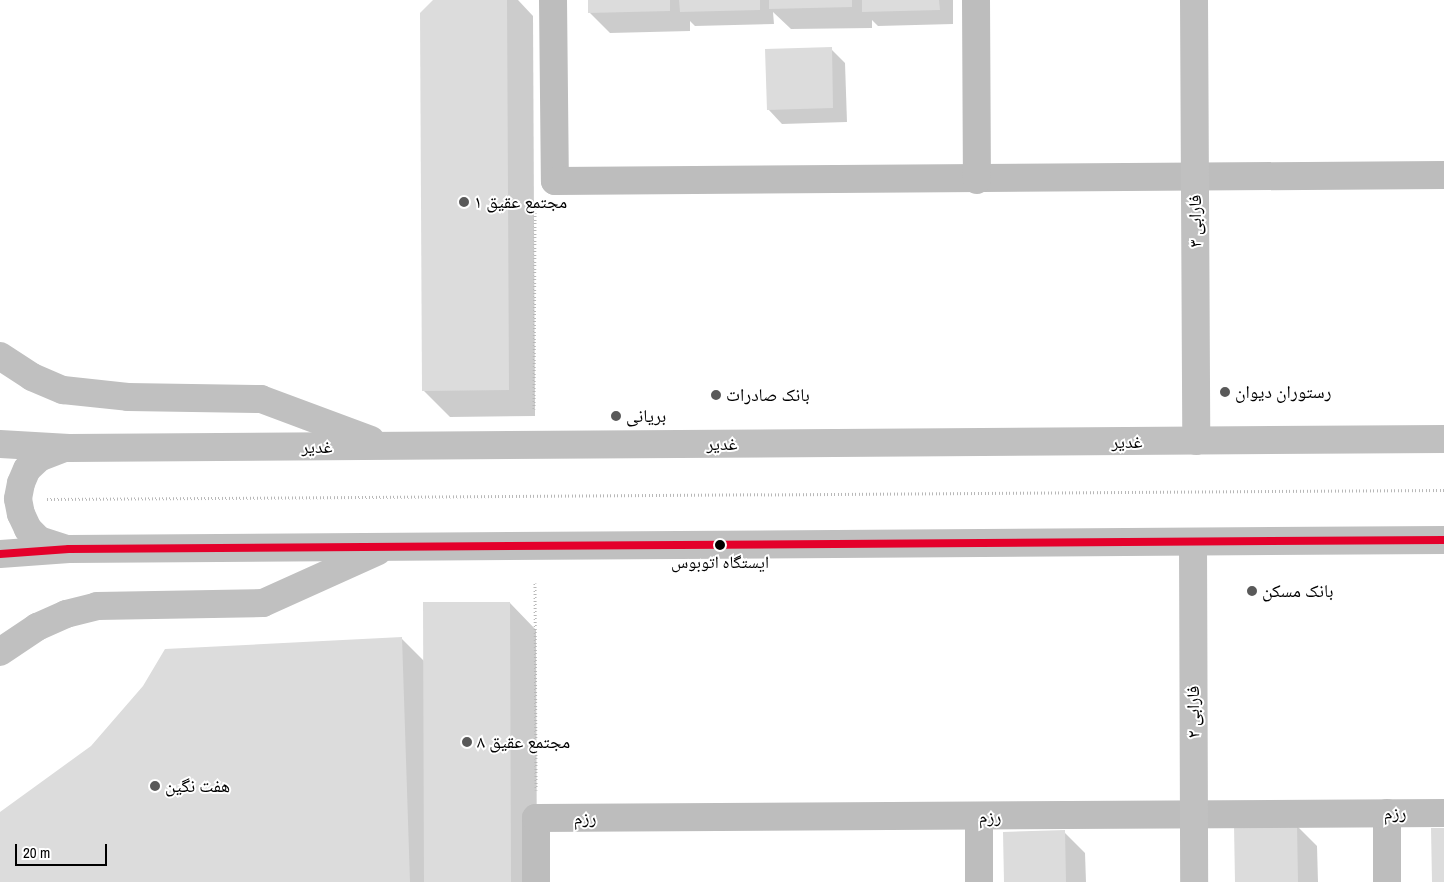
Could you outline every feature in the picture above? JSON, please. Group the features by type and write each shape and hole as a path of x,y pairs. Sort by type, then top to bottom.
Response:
{"main road":[{"name":"فارابی ۳","path":"1194,0 1196,441"},
{"path":"0,356 32,377 63,390 128,397 261,399 387,446"},
{"name":"غدیر","path":"0,444 69,448 1444,439"},
{"path":"69,448 46,454 27,469 20,483 18,499 21,514 28,528 53,547 69,549"},
{"path":"0,554 69,549 1444,540"},
{"name":"فارابی ۲","path":"1193,542 1194,882"},
{"path":"0,652 36,627 66,614 97,606 263,603 387,547"}],"street":[{"path":"553,0 555,181 977,180 1194,176 1444,175"},
{"path":"976,0 977,180"},
{"path":"1387,813 1387,882"},
{"name":"رزم","path":"536,818 1444,813"},
{"path":"979,817 979,882"},
{"path":"536,818 536,882"}],"path":[{"path":"534,409 535,195 555,181"},
{"path":"18,499 1444,490"},
{"path":"535,583 536,818"}],"building":[{"name":"مجتمع عقیق ۱","path":"433,0 507,0 509,390 422,391 420,13"},
{"path":"588,0 670,0 670,11 588,13"},
{"path":"679,0 760,0 760,10 680,12"},
{"path":"769,0 852,0 852,7 769,9"},
{"path":"862,0 939,0 940,10 862,12"},
{"path":"832,47 833,108 767,110 765,49"},
{"name":"مجتمع عقیق ۸","path":"423,602 510,602 511,882 424,882"},
{"path":"402,637 410,882 0,882 0,812 91,746 143,686 165,649"},
{"path":"1297,824 1298,882 1235,882 1234,825"},
{"path":"1431,828 1444,828 1444,882 1432,882"},
{"path":"1065,830 1066,882 1004,882 1003,832"}],"transit line":[{"path":"0,554 69,549 1444,540"}],"place":[{"name":"مجتمع عقیق ۱","path":"464,202"},
{"name":"رستوران دیوان","path":"1225,392"},
{"name":"بانک صادرات","path":"716,395"},
{"name":"بریانی","path":"616,416"},
{"name":"ایستگاه اتوبوس","path":"720,545"},
{"name":"بانک مسکن","path":"1252,591"},
{"name":"مجتمع عقیق ۸","path":"467,742"},
{"name":"هفت نگین","path":"155,786"}]}
